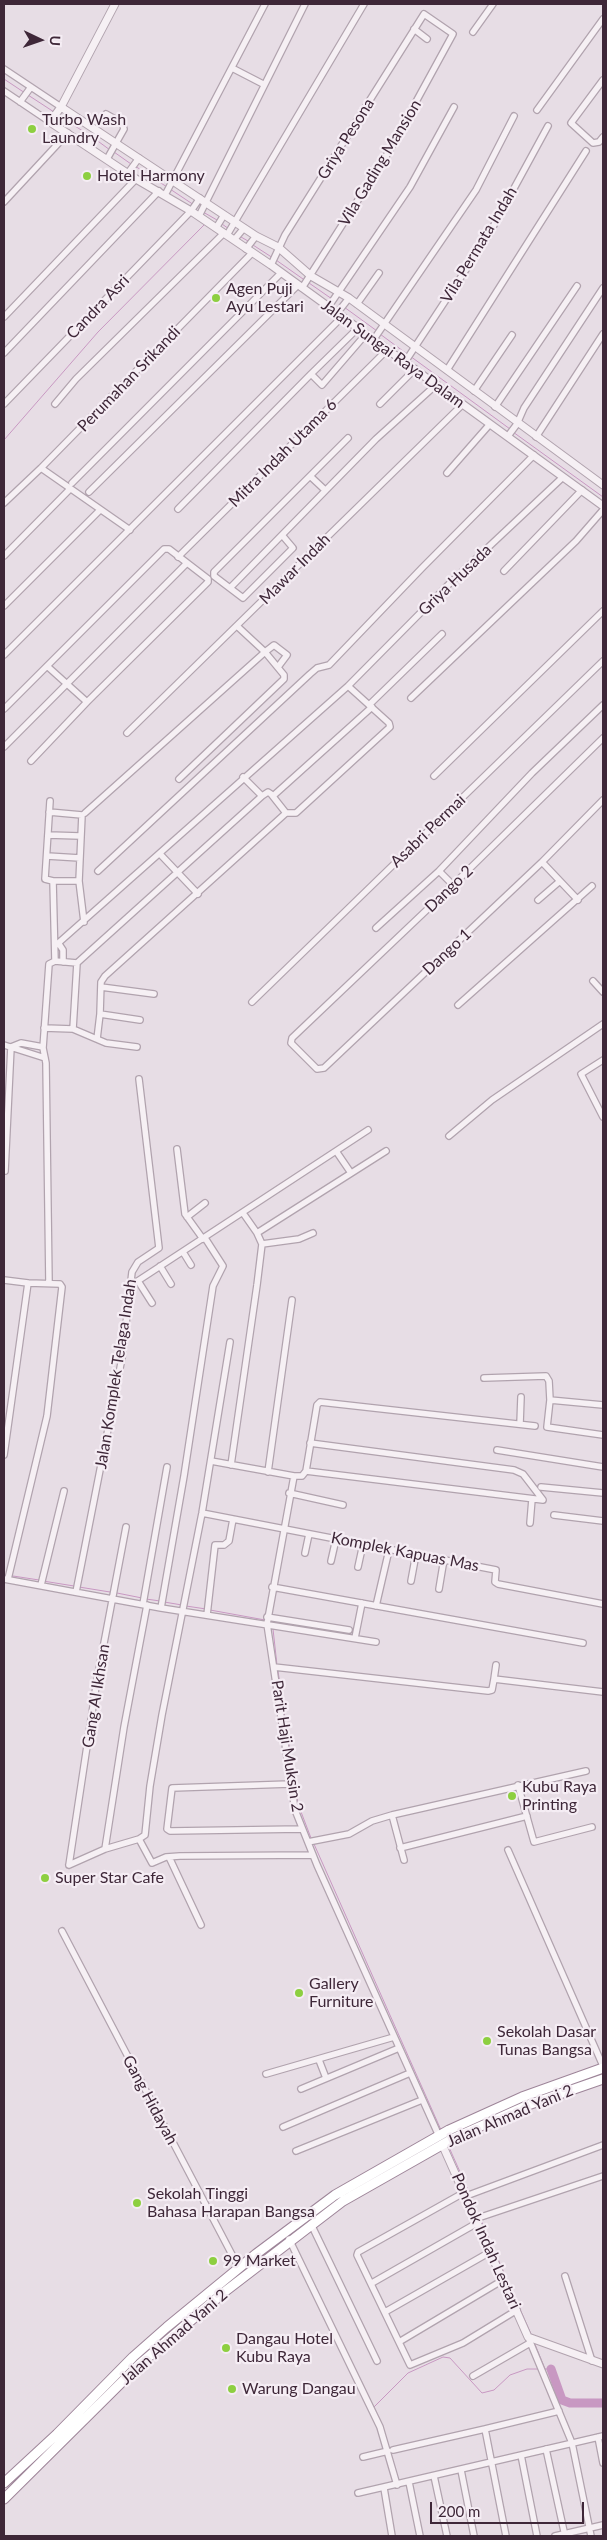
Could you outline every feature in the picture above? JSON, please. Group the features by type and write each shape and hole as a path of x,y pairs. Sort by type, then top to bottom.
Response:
{"highway":[{"name":"Jalan Ahmad Yani 2","path":"4,2497 140,2364 290,2240 343,2201 451,2134 522,2097 603,2067"},
{"name":"Jalan Ahmad Yani 2","path":"451,2134 603,2079"},
{"name":"Jalan Ahmad Yani 2","path":"4,2481 57,2434 133,2357 239,2268 335,2195 441,2140"}],"street":[{"path":"52,120 60,109 115,4"},
{"path":"4,353 173,181 265,4"},
{"path":"200,214 263,84 305,4"},
{"path":"55,404 82,373 226,234 235,223 364,4"},
{"path":"473,32 493,4"},
{"name":"Griya Pesona","path":"272,263 277,248 424,14 453,34"},
{"path":"537,110 603,19"},
{"path":"414,29 427,39"},
{"name":"Vila Gading Mansion","path":"89,492 310,277 388,153 453,34"},
{"path":"232,68 263,84"},
{"path":"4,69 60,109 173,181 223,216 277,248 310,277 356,304 383,326 447,370 517,425 603,485"},
{"path":"603,80 570,123 593,143 599,142 603,137"},
{"path":"22,101 31,88"},
{"name":"Jalan Sungai Raya Dalam","path":"5,93 22,101 52,120 68,133 130,171 136,179 200,214 226,234 272,263 281,272 341,313 366,334 375,337 462,405 509,435 603,506"},
{"path":"330,305 410,187 454,107"},
{"path":"106,114 124,125 124,131 108,157"},
{"path":"375,337 476,190 514,116"},
{"name":"Vila Permata Indah","path":"407,361 488,236 548,126"},
{"path":"4,202 68,133"},
{"path":"90,145 98,133"},
{"path":"447,370 586,151"},
{"path":"130,171 138,159"},
{"path":"4,317 136,179"},
{"name":"Candra Asri","path":"4,404 192,209 199,199"},
{"path":"217,227 223,216"},
{"path":"236,239 243,228"},
{"name":"Perumahan Srikandi","path":"4,503 41,468 249,249 256,237"},
{"path":"4,556 281,272"},
{"path":"356,304 379,273"},
{"path":"495,407 577,286"},
{"path":"509,435 517,425 524,408 603,288"},
{"path":"4,655 130,530 341,313 348,300"},
{"path":"178,509 358,328"},
{"path":"311,374 322,384 366,334"},
{"path":"536,437 603,334"},
{"path":"474,391 512,335"},
{"name":"Mitra Indah Utama 6","path":"178,557 388,349"},
{"path":"380,404 415,369"},
{"path":"230,588 376,438 437,384"},
{"name":"Mawar Indah","path":"127,733 462,405"},
{"path":"447,473 490,424"},
{"path":"282,535 293,546 292,549 243,598 214,576 214,573 348,438"},
{"path":"98,871 310,674 317,668 329,666 422,568 534,455"},
{"path":"41,468 71,486 100,510 130,530"},
{"path":"310,476 325,490"},
{"name":"Griya Husada","path":"57,945 348,686 447,586 563,476"},
{"path":"504,571 582,490"},
{"path":"4,606 100,510"},
{"path":"411,698 576,541 603,510"},
{"path":"4,709 164,549 169,549 186,564 208,579 208,582 87,702 31,761"},
{"path":"4,747 186,564"},
{"path":"434,776 603,611"},
{"path":"179,780 284,678 278,667 265,652 237,626"},
{"path":"273,796 370,706 442,634"},
{"path":"85,813 265,652 276,645 285,652 286,657 278,667"},
{"name":"Asabri Permai","path":"252,1002 603,661"},
{"path":"47,666 87,702"},
{"path":"49,1283 43,1047 49,964 55,961 77,963 268,792 286,813 296,814 390,727 390,724 348,686"},
{"path":"376,928 439,871 532,773 603,705"},
{"name":"Dango 2","path":"292,1038 453,885 603,738"},
{"path":"244,777 262,796"},
{"name":"Dango 1","path":"292,1038 291,1043 317,1069 324,1068 542,862 603,800"},
{"path":"50,801 46,878 53,881 80,881"},
{"path":"49,812 82,815 80,881 86,920"},
{"path":"97,1039 103,978 286,813"},
{"path":"48,835 80,836"},
{"path":"160,854 198,894"},
{"path":"47,856 80,858"},
{"path":"542,862 578,900"},
{"path":"439,871 453,885"},
{"path":"53,881 57,945 55,961"},
{"path":"538,900 560,881"},
{"path":"458,1005 592,886"},
{"path":"57,945 63,950 63,962"},
{"path":"73,1029 77,963"},
{"path":"593,981 603,992"},
{"path":"101,987 154,994"},
{"path":"100,1014 140,1020"},
{"path":"449,1136 492,1100 603,1024"},
{"path":"44,1028 73,1029 106,1043 137,1047"},
{"path":"4,1045 43,1047"},
{"path":"13,1045 44,1058"},
{"path":"5,1171 13,1045"},
{"path":"603,1060 581,1074 603,1117"},
{"name":"Jalan Komplek Telaga Indah","path":"77,1588 120,1373 130,1286 135,1266 156,1252 159,1245 139,1079"},
{"path":"130,1286 368,1130"},
{"path":"161,1608 204,1352 213,1286 223,1266 187,1217 177,1149"},
{"path":"336,1151 351,1173"},
{"path":"257,1234 386,1151"},
{"path":"187,1217 205,1204"},
{"path":"231,1465 262,1244 243,1213"},
{"path":"262,1244 299,1239 314,1233"},
{"path":"183,1252 191,1265"},
{"path":"160,1266 171,1284"},
{"path":"4,1280 60,1284 62,1287 56,1352 47,1416 37,1462 6,1579 41,1585 77,1588 112,1598 161,1608 376,1642"},
{"path":"138,1281 152,1302"},
{"path":"4,1455 28,1283"},
{"path":"268,1472 292,1300"},
{"path":"167,1467 105,1849 139,1839 145,1835 150,1786 162,1715 212,1461 230,1342"},
{"path":"484,1378 546,1376 549,1381 550,1400 547,1427 603,1434"},
{"path":"520,1424 522,1397"},
{"path":"550,1400 603,1405"},
{"path":"212,1461 268,1472 302,1476 306,1470 317,1405 320,1402 535,1426"},
{"path":"306,1470 543,1500 523,1474 514,1470 310,1443"},
{"path":"497,1450 603,1467"},
{"name":"Parit Haji Muksin 2","path":"294,1476 272,1587 267,1624 295,1810 313,1855 441,2140"},
{"path":"540,1487 603,1493"},
{"path":"41,1585 64,1491"},
{"path":"289,1494 343,1505"},
{"path":"530,1523 532,1499"},
{"name":"Komplek Kapuas Mas","path":"202,1513 496,1570 495,1582 509,1588 603,1604"},
{"path":"554,1515 603,1521"},
{"path":"208,1614 215,1545 224,1545 228,1541 233,1519"},
{"name":"Gang Al Ikhsan","path":"105,1849 69,1865 97,1680 126,1527"},
{"path":"305,1553 309,1534"},
{"path":"331,1561 336,1539"},
{"path":"358,1566 363,1544"},
{"path":"376,1606 389,1550"},
{"path":"411,1581 416,1554"},
{"path":"439,1589 444,1559"},
{"path":"272,1587 583,1643"},
{"path":"355,1638 362,1603"},
{"path":"267,1616 349,1630"},
{"path":"274,1667 488,1691 492,1690 496,1665"},
{"path":"494,1679 603,1692"},
{"path":"308,1842 349,1834 372,1822 392,1815 586,1771"},
{"path":"290,1784 172,1788 167,1829 170,1831 302,1829"},
{"path":"518,1785 534,1842 592,1827"},
{"path":"392,1815 404,1860"},
{"path":"400,1848 526,1816"},
{"path":"139,1839 151,1863 169,1857 313,1855"},
{"path":"508,1850 603,2067"},
{"path":"169,1857 201,1925"},
{"name":"Gang Hidayah","path":"62,1931 239,2268"},
{"path":"266,2074 394,2037"},
{"path":"301,2089 399,2048"},
{"path":"319,2060 326,2078"},
{"path":"283,2127 410,2073"},
{"path":"296,2151 422,2100"},
{"name":"Pondok Indah Lestari","path":"441,2140 529,2340"},
{"path":"517,2310 463,2343 410,2365 372,2282 357,2256 358,2252 465,2194 603,2145"},
{"path":"372,2282 476,2221 603,2176"},
{"path":"311,2224 378,2362"},
{"path":"290,2240 363,2388 390,2451 397,2484"},
{"path":"386,2312 490,2252"},
{"path":"565,2276 592,2360"},
{"path":"398,2342 502,2280"},
{"path":"529,2340 603,2364"},
{"path":"529,2340 572,2443 591,2536"},
{"path":"473,2376 529,2340"},
{"path":"363,2458 559,2411"},
{"path":"485,2429 506,2536"},
{"path":"358,2493 601,2436 603,2463"},
{"path":"546,2449 565,2535"},
{"path":"521,2455 537,2536"},
{"path":"461,2470 474,2536"},
{"path":"434,2476 447,2536"},
{"path":"409,2482 420,2536"},
{"path":"384,2488 392,2536"},
{"path":"554,2536 603,2525"}],"waterway":[{"path":"4,79 25,93"},
{"path":"28,95 54,112"},
{"path":"58,115 92,137"},
{"path":"95,139 110,150"},
{"path":"114,152 131,164"},
{"path":"135,166 167,187"},
{"path":"170,189 194,205"},
{"path":"203,212 217,220"},
{"path":"222,224 229,229"},
{"path":"4,440 98,332 204,225"},
{"path":"241,237 248,241"},
{"path":"253,245 273,258"},
{"path":"276,260 303,279"},
{"path":"309,283 332,299"},
{"path":"344,307 377,331"},
{"path":"380,334 407,354"},
{"path":"410,356 510,429"},
{"path":"513,432 603,497"},
{"path":"13,1576 39,1580"},
{"path":"43,1581 74,1586"},
{"path":"79,1587 110,1592"},
{"path":"117,1593 142,1598"},
{"path":"146,1599 160,1601"},
{"path":"164,1602 182,1605"},
{"path":"186,1606 206,1609"},
{"path":"210,1610 265,1620"},
{"path":"273,1629 277,1665"},
{"path":"278,1671 298,1804 311,1838"},
{"path":"314,1844 441,2130"},
{"path":"448,2145 469,2192"},
{"path":"470,2196 479,2215"},
{"path":"480,2218 531,2334"},
{"path":"534,2342 545,2369"},
{"path":"373,2408 408,2373 443,2357 450,2358 482,2393 494,2390 510,2375 527,2369 538,2369"},
{"path":"545,2369 551,2369"},
{"path":"551,2369 562,2400 570,2403 603,2403"}],"place":[{"name":"Turbo Wash Laundry","path":"32,129"},
{"name":"Hotel Harmony","path":"87,176"},
{"name":"Agen Puji Ayu Lestari","path":"216,298"},
{"name":"Kubu Raya Printing","path":"512,1796"},
{"name":"Super Star Cafe","path":"45,1878"},
{"name":"Gallery Furniture","path":"299,1993"},
{"name":"Sekolah Dasar Tunas Bangsa","path":"487,2041"},
{"name":"Sekolah Tinggi Bahasa Harapan Bangsa","path":"137,2203"},
{"name":"99 Market","path":"213,2261"},
{"name":"Dangau Hotel Kubu Raya","path":"226,2348"},
{"name":"Warung Dangau","path":"232,2389"}]}
